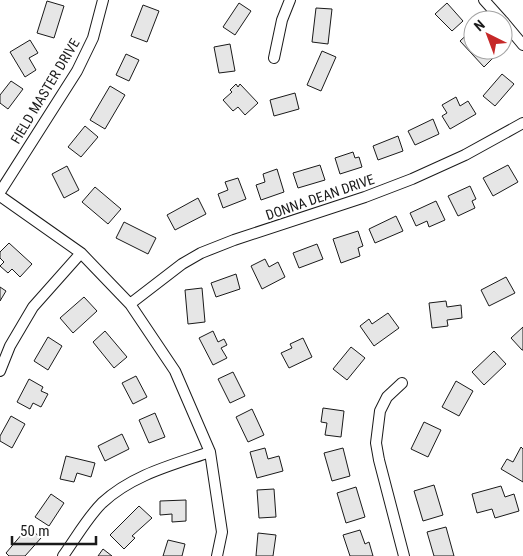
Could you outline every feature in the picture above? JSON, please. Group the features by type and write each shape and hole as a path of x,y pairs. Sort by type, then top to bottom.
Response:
{"street":[{"name":"FIELD MASTER DRIVE","path":"0,194 77,71 93,38 103,0"},
{"path":"274,58 282,20 290,0"},
{"path":"484,0 493,10"},
{"path":"513,34 523,45"},
{"name":"DONNA DEAN DRIVE","path":"130,304 182,264 201,253 412,179 464,155 523,123"},
{"path":"0,194 81,253 130,304 176,371 210,452 222,532 217,556"},
{"path":"0,371 10,346 29,314 43,295 81,253"},
{"path":"402,383 387,397 380,410 376,443 404,556"},
{"path":"63,556 92,514 125,486 148,474 210,452"}],"building":[{"path":"47,1 64,6 54,38 37,33"},
{"path":"239,3 251,11 235,35 223,27"},
{"path":"447,3 463,21 452,31 435,14"},
{"path":"143,5 159,11 147,42 131,36"},
{"path":"316,8 332,9 328,44 312,42"},
{"path":"30,40 38,53 29,58 36,70 25,77 10,52"},
{"path":"230,44 235,71 219,73 214,47"},
{"path":"322,51 336,57 321,91 307,85"},
{"path":"126,54 139,60 129,81 116,75"},
{"path":"478,60 491,60 484,67"},
{"path":"502,74 514,84 495,106 483,96"},
{"path":"11,81 23,89 8,109 0,103 0,95"},
{"path":"236,84 238,87 240,84 258,103 245,115 238,107 233,111 223,100 232,92 230,90"},
{"path":"110,86 125,95 105,129 90,120"},
{"path":"295,93 299,109 274,116 270,100"},
{"path":"456,97 460,106 468,101 476,114 450,129 442,116 447,113 442,105"},
{"path":"433,119 439,134 415,145 408,131"},
{"path":"85,126 98,137 81,157 68,147"},
{"path":"398,136 403,151 378,160 373,146"},
{"path":"353,152 355,158 359,157 362,167 340,174 335,158"},
{"path":"320,165 325,180 298,188 293,173"},
{"path":"508,165 518,182 493,196 483,178"},
{"path":"67,166 79,190 64,198 52,174"},
{"path":"277,169 284,192 261,200 256,185 265,182 263,174"},
{"path":"238,178 246,199 223,208 218,194 228,190 225,182"},
{"path":"470,186 476,199 472,201 475,208 458,216 448,196"},
{"path":"95,187 121,209 108,224 82,202"},
{"path":"198,198 206,214 175,230 167,215"},
{"path":"436,201 445,220 429,227 427,221 416,226 410,213"},
{"path":"396,216 403,231 375,243 369,229"},
{"path":"124,222 156,238 148,254 116,238"},
{"path":"358,231 363,246 358,248 360,256 341,263 333,239"},
{"path":"9,243 32,264 20,277 12,269 8,273 0,266 4,262 0,258 0,252"},
{"path":"317,244 323,259 299,268 293,253"},
{"path":"265,259 269,267 278,262 285,277 262,289 251,266"},
{"path":"236,274 240,289 216,297 211,283"},
{"path":"506,277 515,293 489,306 481,290"},
{"path":"0,287 6,291 0,301"},
{"path":"202,288 205,322 188,324 185,290"},
{"path":"84,297 97,311 73,333 60,318"},
{"path":"446,301 447,307 461,305 462,318 447,320 448,326 432,328 429,303"},
{"path":"388,313 399,328 374,346 360,326 369,319 372,324"},
{"path":"523,327 523,350 522,350 511,338"},
{"path":"105,331 127,357 114,368 93,342"},
{"path":"213,331 218,342 224,339 227,345 221,348 227,358 213,365 199,338"},
{"path":"48,337 62,346 48,370 34,361"},
{"path":"303,338 312,357 289,368 281,353 292,348 290,344"},
{"path":"351,347 365,358 347,380 333,369"},
{"path":"494,351 506,364 484,385 472,372"},
{"path":"233,372 245,396 230,403 218,379"},
{"path":"136,376 147,397 133,404 122,383"},
{"path":"29,379 43,387 41,391 48,394 41,407 33,403 30,409 17,402"},
{"path":"456,381 473,391 459,416 442,407"},
{"path":"323,408 344,411 341,437 325,435 327,423 321,422"},
{"path":"252,409 264,435 248,442 236,417"},
{"path":"155,413 165,437 149,443 139,420"},
{"path":"11,416 25,424 12,448 0,441 0,436"},
{"path":"424,422 441,430 428,457 411,449"},
{"path":"122,434 129,449 105,461 98,446"},
{"path":"521,447 523,449 523,482 501,469 507,459 513,462"},
{"path":"265,448 268,459 279,456 283,471 257,478 250,452"},
{"path":"343,448 350,476 332,481 324,453"},
{"path":"66,456 95,463 91,477 77,473 74,482 60,479"},
{"path":"434,485 443,515 423,521 414,491"},
{"path":"501,486 505,497 514,494 519,511 495,518 492,509 477,513 472,494"},
{"path":"356,487 365,517 346,523 337,493"},
{"path":"274,489 276,517 259,518 257,490"},
{"path":"51,494 64,503 49,526 35,517"},
{"path":"186,500 186,521 172,522 172,514 160,515 160,501"},
{"path":"139,506 152,518 132,536 135,538 124,549 110,535"},
{"path":"28,527 41,538 25,556 9,556 6,553"},
{"path":"446,527 454,556 434,556 427,532"},
{"path":"360,530 365,544 369,542 373,556 350,556 343,535"},
{"path":"258,533 276,535 273,556 256,556"},
{"path":"168,540 185,544 182,556 163,556"},
{"path":"103,549 112,556 98,556"}]}
